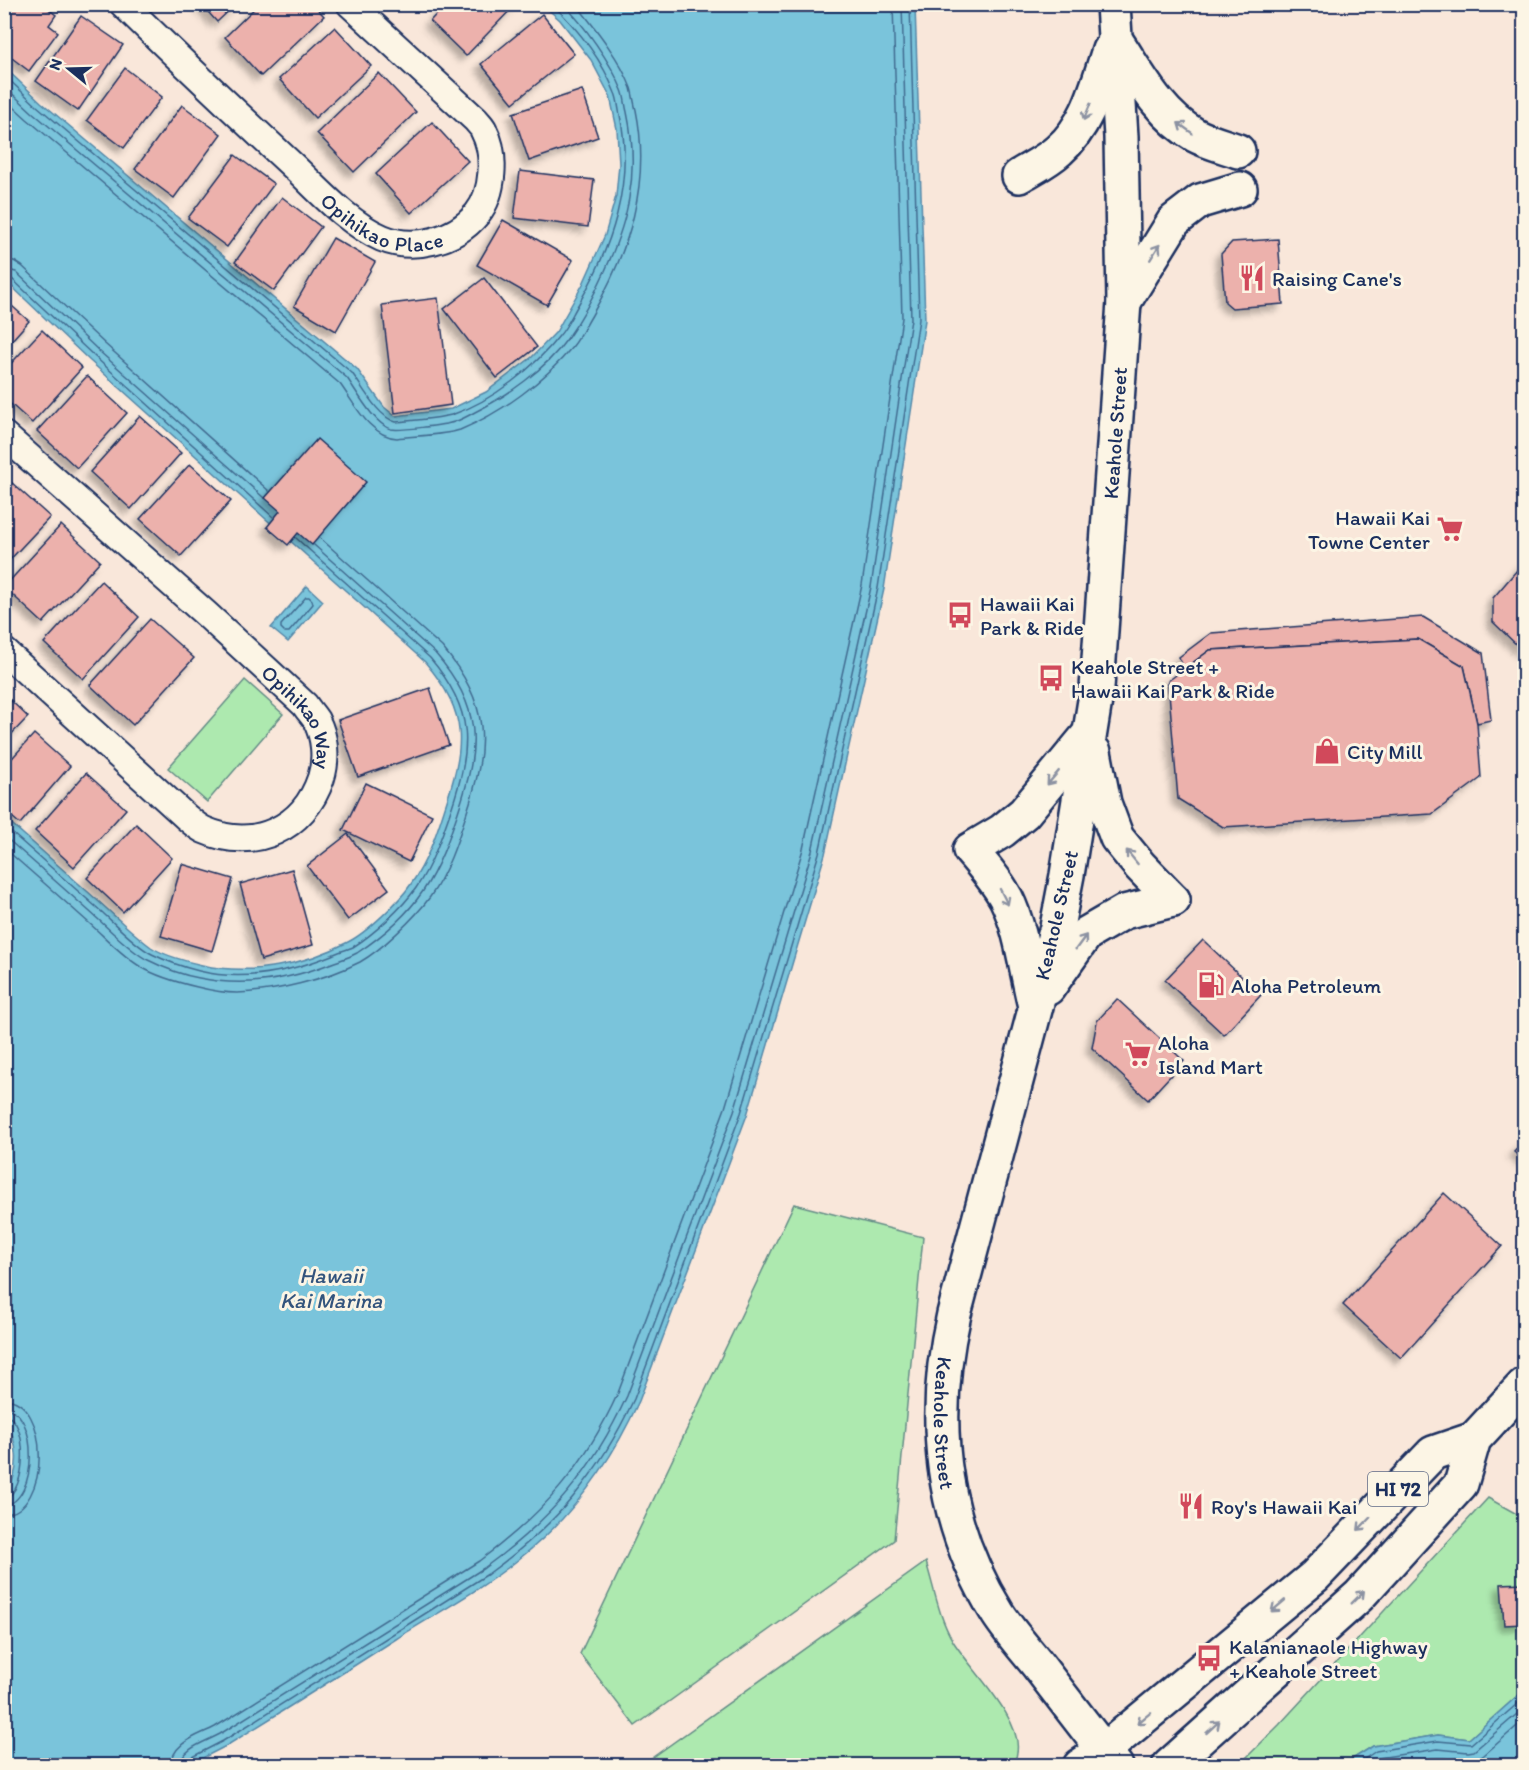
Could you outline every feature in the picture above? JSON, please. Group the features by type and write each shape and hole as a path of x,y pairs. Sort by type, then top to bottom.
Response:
{"main road":[{"name":"Keahole Street","path":"1100,1760 999,1615 980,1580 957,1524 948,1485 941,1405 947,1344 1057,927 1097,688 1124,302 1121,137 1113,4"},
{"path":"1114,37 1160,105 1182,127 1197,136 1238,151"},
{"path":"1019,176 1058,151 1078,129 1086,115 1114,37"},
{"path":"1124,302 1174,221 1200,201 1240,189"},
{"path":"1035,1006 1086,934 1124,912 1173,900 1117,838 1104,803 1090,733"},
{"path":"1035,1006 1018,933 1006,899 989,872 970,850 1002,831 1024,813 1090,733"},
{"name":"HI 72","path":"1169,1766 1359,1596 1461,1484 1474,1438 1524,1384"},
{"name":"HI 72","path":"1100,1760 1315,1576 1433,1452 1474,1438"}],"street":[{"name":"Opihikao Place","path":"123,4 191,71 349,218 365,230 398,243 410,244 428,242 450,235 477,214 485,199 490,182 491,164 490,147 484,131 476,120 350,4"},
{"name":"Opihikao Way","path":"4,435 305,705 316,720 322,735 324,770 318,788 309,806 296,818 282,829 264,836 245,838 223,836 202,829 4,651"}],"green space":[{"path":"245,680 283,714 207,802 168,768"},
{"path":"794,1204 923,1237 894,1540 635,1726 580,1654"},
{"path":"1488,1498 1524,1518 1524,1690 1469,1739 1438,1735 1373,1746 1343,1765 1238,1766 1279,1725"},
{"path":"926,1562 940,1613 948,1632 994,1695 1012,1725 1017,1739 1017,1754 1013,1765 642,1765"}],"water":[{"name":"Hawaii Kai Marina","path":"543,5 915,5 925,320 884,589 825,854 747,1115 639,1401 628,1424 588,1488 538,1543 474,1591 226,1746 189,1765 5,1765 4,1495 14,1476 16,1456 13,1436 4,1417 5,818 130,930 156,950 183,960 220,968 258,969 277,966 314,957 355,938 391,908 406,891 422,867 438,829 456,768 459,732 450,699 425,662 90,361 5,280 4,67 41,102 357,369 384,407 395,416 451,409 486,392 532,357 556,332 583,284 605,235 616,196 619,164 617,129 610,96 591,60 560,20"},
{"path":"307,586 323,601 288,642 271,628"},
{"path":"1524,1690 1524,1765 1343,1765 1373,1746 1438,1735 1469,1739"}],"building":[{"path":"4,4 42,4 56,15 49,25 58,32 29,71 4,52"},
{"path":"201,4 236,4 217,22"},
{"path":"259,4 313,4 324,16 261,76 225,37"},
{"path":"446,4 516,4 466,56 430,21"},
{"path":"542,14 574,54 513,103 481,64"},
{"path":"81,16 123,45 78,111 36,81"},
{"path":"335,27 371,66 315,118 279,79"},
{"path":"125,68 162,97 124,148 87,120"},
{"path":"379,73 416,112 354,172 317,133"},
{"path":"582,90 598,137 529,161 513,113"},
{"path":"182,105 221,134 174,198 135,169"},
{"path":"432,122 468,161 411,213 376,174"},
{"path":"235,155 274,184 227,247 188,218"},
{"path":"520,171 594,180 588,227 514,218"},
{"path":"282,197 321,227 274,291 235,262"},
{"path":"503,220 573,260 547,305 477,265"},
{"path":"333,238 375,262 336,331 294,306"},
{"name":"Raising Cane's","path":"1278,239 1283,304 1232,308 1225,302 1221,254 1232,242"},
{"path":"484,278 537,347 497,378 444,309"},
{"path":"438,298 451,405 395,413 382,305"},
{"path":"4,299 29,321 4,349"},
{"path":"42,330 82,368 32,423 4,398 4,371"},
{"path":"87,376 127,413 77,468 37,431"},
{"path":"140,416 181,453 131,509 90,472"},
{"path":"317,439 366,482 312,545 298,533 288,545 267,527 280,511 265,498"},
{"path":"190,464 231,501 181,556 140,519"},
{"path":"11,482 50,517 4,566 4,489"},
{"path":"61,525 100,561 43,623 4,587"},
{"path":"1524,562 1524,652 1493,622 1493,598"},
{"path":"101,581 139,617 83,679 44,643"},
{"path":"1423,617 1483,653 1491,720 1477,723 1464,666 1418,639 1210,650 1184,669 1179,657 1211,633"},
{"path":"150,619 194,658 133,725 90,685"},
{"name":"City Mill","path":"1418,639 1464,666 1477,723 1481,778 1432,814 1223,827 1178,799 1168,681 1210,650"},
{"path":"430,688 449,745 358,777 338,720"},
{"path":"4,694 28,717 4,742"},
{"path":"34,734 70,766 20,824 4,810 4,767"},
{"path":"86,773 126,809 74,867 35,831"},
{"path":"366,783 432,815 409,862 343,830"},
{"path":"136,824 172,858 123,912 87,878"},
{"path":"348,834 389,889 348,920 307,866"},
{"path":"182,864 233,879 212,951 161,936"},
{"path":"292,869 313,945 261,960 240,884"},
{"name":"Aloha Petroleum","path":"1203,940 1261,995 1224,1035 1165,980"},
{"name":"Aloha Island Mart","path":"1117,999 1184,1061 1148,1100 1092,1048 1097,1021"},
{"path":"1524,1141 1524,1161 1514,1152"},
{"path":"1444,1193 1502,1246 1401,1358 1343,1305"},
{"path":"1524,1583 1524,1624 1504,1625 1501,1584"}],"place":[{"name":"Raising Cane's","path":"1252,278"},
{"name":"Hawaii Kai Towne Center","path":"1450,529"},
{"name":"Hawaii Kai Park & Ride","path":"960,615"},
{"name":"Keahole Street + Hawaii Kai Park & Ride","path":"1051,678"},
{"name":"City Mill","path":"1327,751"},
{"name":"Aloha Petroleum","path":"1211,985"},
{"name":"Aloha Island Mart","path":"1138,1054"},
{"name":"Roy's Hawaii Kai","path":"1191,1506"},
{"name":"Kalanianaole Highway + Keahole Street","path":"1209,1658"}]}
